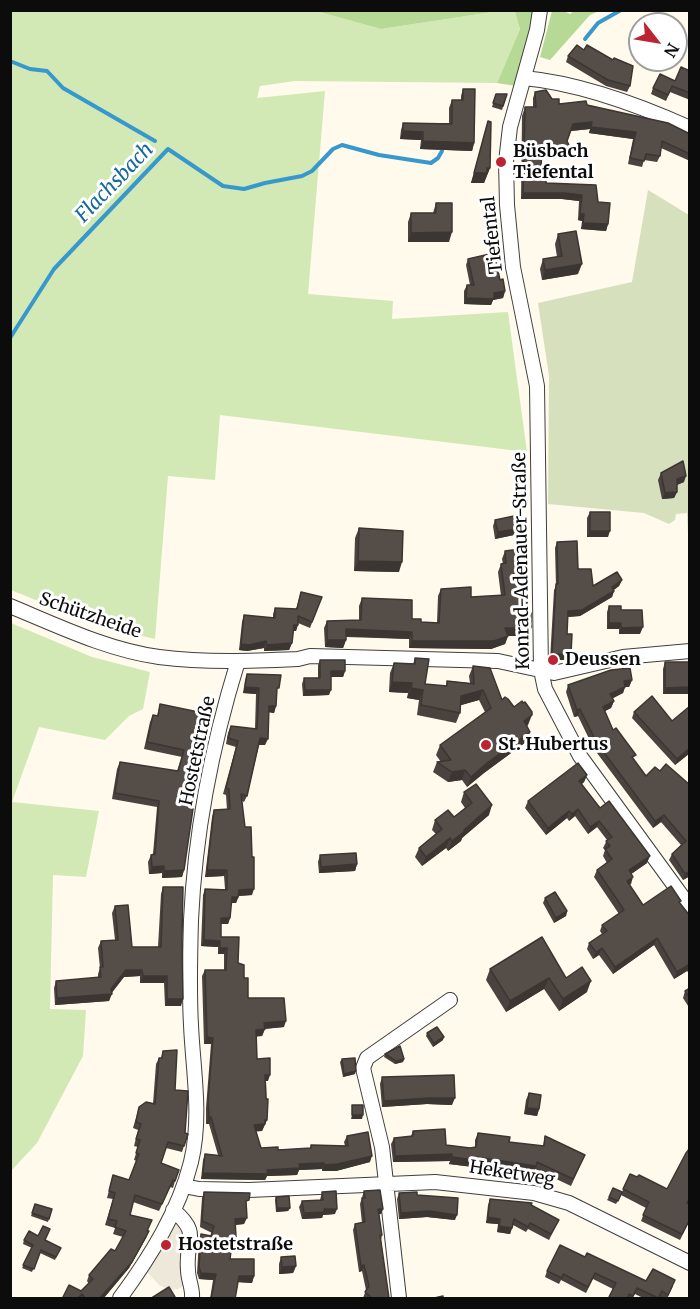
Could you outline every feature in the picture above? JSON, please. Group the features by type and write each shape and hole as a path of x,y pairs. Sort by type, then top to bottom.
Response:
{"street":[{"name":"Tiefental","path":"537,386 513,267 507,206 506,162 510,127 540,10"},
{"path":"524,78 546,80 646,109 690,128"},
{"name":"Konrad-Adenauer-Straße","path":"537,386 541,670 545,690 580,756 690,907"},
{"name":"Schützheide","path":"10,606 91,639 132,652 202,661 238,661"},
{"path":"238,661 349,656 498,661 554,673 623,657 690,651"},
{"name":"Hostetstraße","path":"120,1299 142,1269 184,1186 192,1160 196,1129 190,1025 194,876 199,832 213,759 223,711 238,661"},
{"path":"399,1299 382,1147 363,1068 368,1058 450,1000"},
{"name":"Heketweg","path":"184,1186 199,1189 249,1190 435,1182 534,1193 569,1203 690,1263"},
{"path":"173,1209 186,1220 190,1230 188,1271 193,1290 192,1299"}],"green space":[{"path":"10,11 316,11 381,29 499,11 515,12 520,29 497,83 295,81 260,86 257,98 325,91 308,294 393,301 392,319 508,312 527,452 220,415 215,480 168,476 155,639 94,624 11,590"},
{"path":"316,11 499,11 381,29"},
{"path":"505,11 534,11 516,86 497,83 520,29 515,12"},
{"path":"552,11 564,11 570,14 574,11 599,11 590,15 550,60 540,57"},
{"path":"648,190 689,215 689,555 687,513 676,514 675,520 669,524 644,513 548,504 549,376 538,303 632,282"},
{"path":"11,623 92,657 150,672 143,709 129,716 105,740 39,727 12,802 99,811 86,877 53,875 50,1009 86,1010 83,1056 37,1143 11,1171"}],"shaded area":[{"path":"178,1222 185,1228 185,1285 169,1290 159,1285 146,1271 172,1224"}],"building":[{"path":"577,45 584,50 587,45 613,60 614,58 628,64 628,72 632,72 630,86 608,80 568,56"},
{"path":"690,71 690,93 672,86 668,95 653,88 660,74 675,81 679,72"},
{"path":"463,89 475,89 474,143 423,141 423,132 403,131 403,123 452,124 452,100 463,100"},
{"path":"546,90 552,99 559,99 559,104 586,101 587,105 668,123 690,134 690,154 662,141 660,156 646,154 644,161 630,158 636,132 591,127 592,122 573,124 567,141 570,147 562,150 542,146 541,168 546,168 546,183 596,185 598,202 610,203 608,224 583,223 584,214 580,214 582,195 523,193 525,107 536,107 535,92"},
{"path":"496,94 507,94 503,106 493,103"},
{"path":"488,121 491,122 490,168 487,168 487,173 474,173"},
{"path":"436,203 452,203 452,232 411,233 411,213 436,213"},
{"path":"576,231 582,264 545,270 543,259 562,256 558,234"},
{"path":"494,253 505,291 494,293 494,299 466,298 467,285 474,285 468,259"},
{"path":"683,461 686,476 677,479 677,492 665,493 661,473"},
{"path":"590,512 610,512 610,531 590,531"},
{"path":"514,516 516,529 498,532 495,520"},
{"path":"359,528 403,531 402,562 358,561"},
{"path":"577,541 578,569 591,569 593,586 617,572 622,580 612,587 614,591 582,610 568,611 567,634 572,634 571,654 552,654 556,584 558,584 557,542"},
{"path":"520,549 528,594 526,613 531,613 531,628 505,628 508,636 494,641 412,641 412,632 346,629 346,640 327,640 327,621 361,620 362,598 412,600 412,619 439,623 441,589 471,587 471,597 505,595 501,564 506,563 505,551"},
{"path":"301,592 322,597 312,622 298,616 298,625 294,625 292,643 267,645 266,641 249,645 241,644 244,615 275,618 275,608 297,609"},
{"path":"609,606 621,606 621,610 642,610 643,627 621,628 621,623 609,623"},
{"path":"415,658 429,659 425,684 447,686 447,681 474,684 473,666 490,668 502,700 505,697 514,707 522,701 525,702 532,712 532,715 524,721 530,732 471,777 465,770 452,772 437,762 451,760 440,745 491,708 483,690 461,696 460,713 421,705 423,690 411,688 412,683 392,682 394,663 415,664"},
{"path":"320,660 345,660 345,671 331,671 331,690 305,690 304,678 320,678"},
{"path":"665,662 690,662 690,687 665,688"},
{"path":"630,668 632,680 624,681 625,687 610,694 614,701 603,707 613,730 616,728 636,755 632,757 646,776 655,767 660,771 666,764 690,785 690,871 685,874 672,854 686,841 664,815 655,821 597,743 580,709 577,710 568,685 611,670"},
{"path":"247,674 281,675 279,688 277,688 276,706 269,706 268,739 260,738 247,796 241,794 245,827 251,827 254,889 239,890 238,897 232,897 230,918 221,918 221,937 239,937 238,963 244,965 244,978 248,978 248,998 284,998 286,1021 264,1023 265,1029 256,1030 257,1059 270,1058 270,1075 265,1075 266,1099 268,1099 267,1120 265,1124 254,1125 261,1148 278,1147 278,1150 311,1148 311,1145 348,1146 347,1136 368,1132 372,1156 338,1164 299,1164 300,1168 267,1170 268,1174 203,1173 205,1154 222,1156 211,1117 209,1118 208,1101 213,1038 207,1037 205,970 226,970 227,948 220,948 220,941 204,940 205,889 227,890 227,870 207,870 214,810 230,809 229,789 226,788 238,741 228,738 231,726 257,729 259,688 245,687"},
{"path":"652,696 672,721 690,706 690,748 677,759 634,712"},
{"path":"160,704 208,714 201,767 198,766 190,802 194,802 184,870 164,871 164,866 152,867 151,855 155,854 159,801 115,793 120,762 178,771 184,750 147,742 153,715 158,716"},
{"path":"578,763 587,775 579,781 600,808 609,801 650,856 629,870 633,877 627,881 643,905 671,886 681,901 679,902 690,916 690,964 677,972 657,938 615,967 602,948 596,952 589,943 607,931 602,925 624,910 597,870 612,859 605,849 610,846 606,841 612,837 599,821 590,827 578,809 572,814 569,811 548,828 528,801"},
{"path":"476,784 492,805 465,831 452,841 450,838 426,857 419,848 442,829 435,820 448,810 454,817 472,803 464,792"},
{"path":"356,853 357,864 321,867 320,855"},
{"path":"163,887 183,887 183,999 167,999 167,976 143,976 142,970 126,970 111,989 112,994 57,998 56,981 101,977 100,967 103,967 101,941 118,940 115,906 128,905 132,947 161,947"},
{"path":"555,892 567,911 556,918 545,898"},
{"path":"542,937 566,978 582,967 591,981 563,999 549,978 510,1001 490,969"},
{"path":"690,988 690,998 685,991"},
{"path":"437,1027 444,1037 434,1043 427,1033"},
{"path":"400,1046 404,1059 396,1061 385,1054"},
{"path":"177,1050 175,1090 188,1091 185,1133 188,1134 184,1146 168,1142 161,1163 179,1170 175,1181 173,1180 162,1204 135,1195 130,1215 152,1220 147,1231 149,1231 132,1262 99,1299 86,1299 82,1294 77,1299 62,1299 69,1285 81,1291 93,1279 89,1275 111,1249 115,1251 126,1231 115,1227 117,1221 108,1219 115,1193 109,1191 113,1175 129,1180 139,1154 136,1153 140,1140 136,1139 141,1124 136,1122 139,1107 146,1102 155,1104 159,1058 162,1058 163,1051"},
{"path":"355,1058 356,1071 344,1074 342,1059"},
{"path":"454,1075 455,1098 384,1101 382,1077"},
{"path":"529,1093 541,1095 539,1109 527,1108"},
{"path":"352,1105 363,1105 363,1115 352,1115"},
{"path":"445,1129 446,1145 476,1147 478,1133 510,1137 509,1142 544,1146 545,1136 585,1155 573,1179 537,1162 536,1166 476,1157 475,1160 452,1157 452,1154 395,1156 394,1138 413,1136 413,1131"},
{"path":"690,1148 690,1197 687,1203 690,1204 690,1219 682,1234 643,1215 649,1202 623,1189 630,1174 637,1177 639,1175 667,1189"},
{"path":"613,1188 622,1192 618,1201 609,1197"},
{"path":"380,1190 383,1209 378,1209 382,1235 380,1235 389,1298 371,1299 365,1292 369,1286 364,1265 361,1266 355,1224 365,1222 362,1198 365,1198 364,1191"},
{"path":"336,1191 337,1209 304,1213 302,1201 323,1200 322,1192"},
{"path":"204,1192 250,1193 249,1200 246,1201 247,1218 235,1219 236,1237 233,1236 230,1259 254,1259 254,1276 239,1276 235,1299 211,1299 216,1274 201,1273 199,1267 201,1234 211,1236 214,1226 202,1221"},
{"path":"417,1192 417,1195 458,1198 457,1215 429,1211 401,1213 399,1193"},
{"path":"289,1196 290,1208 277,1208 276,1197"},
{"path":"490,1199 532,1203 531,1205 559,1220 551,1234 530,1223 528,1227 514,1219 512,1228 499,1226 500,1219 488,1217"},
{"path":"35,1204 52,1209 49,1219 32,1213"},
{"path":"43,1226 50,1229 45,1240 61,1248 56,1257 41,1250 34,1269 23,1265 33,1245 24,1240 29,1231 38,1236"},
{"path":"560,1245 585,1257 587,1253 646,1281 653,1269 675,1280 668,1295 662,1291 658,1298 637,1288 633,1296 629,1294 627,1299 608,1299 616,1283 595,1273 588,1287 563,1274 562,1278 547,1271"},
{"path":"295,1256 296,1266 282,1267 281,1257"},
{"path":"169,1287 175,1297 173,1299 150,1299"}],"waterway":[{"name":"Flachsbach","path":"585,39 598,23 621,10"},
{"path":"10,61 30,69 47,71 63,88 155,141"},
{"name":"Flachsbach","path":"10,338 54,269 168,149 223,186 244,189 302,176 312,171 333,149 342,145 379,155 431,163 442,151"}],"place":[{"name":"Büsbach Tiefental","path":"501,162"},
{"name":"Deussen","path":"553,660"},
{"name":"St. Hubertus","path":"486,745"},
{"name":"Hostetstraße","path":"166,1245"}]}
